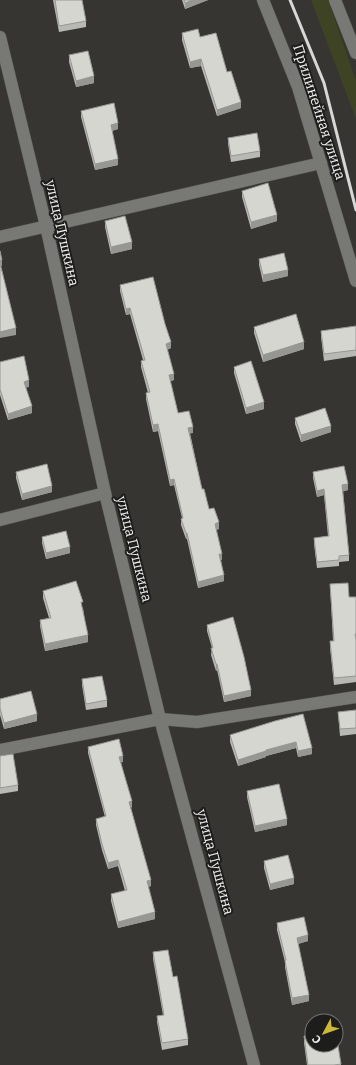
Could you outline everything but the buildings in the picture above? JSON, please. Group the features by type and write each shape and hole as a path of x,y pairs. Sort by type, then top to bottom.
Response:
{"street":[{"name":"Прилинейная улица","path":"264,0 298,87 356,281"},
{"path":"335,0 356,54"},
{"name":"улица Пушкина","path":"0,37 46,226 105,493 160,719 254,1065"},
{"path":"0,237 321,163"},
{"path":"0,520 105,493"},
{"path":"0,750 160,719 197,722 356,697"}],"green space":[{"path":"311,0 328,0 356,81 356,119"}],"railway":[{"path":"290,0 324,83 356,210"}]}
